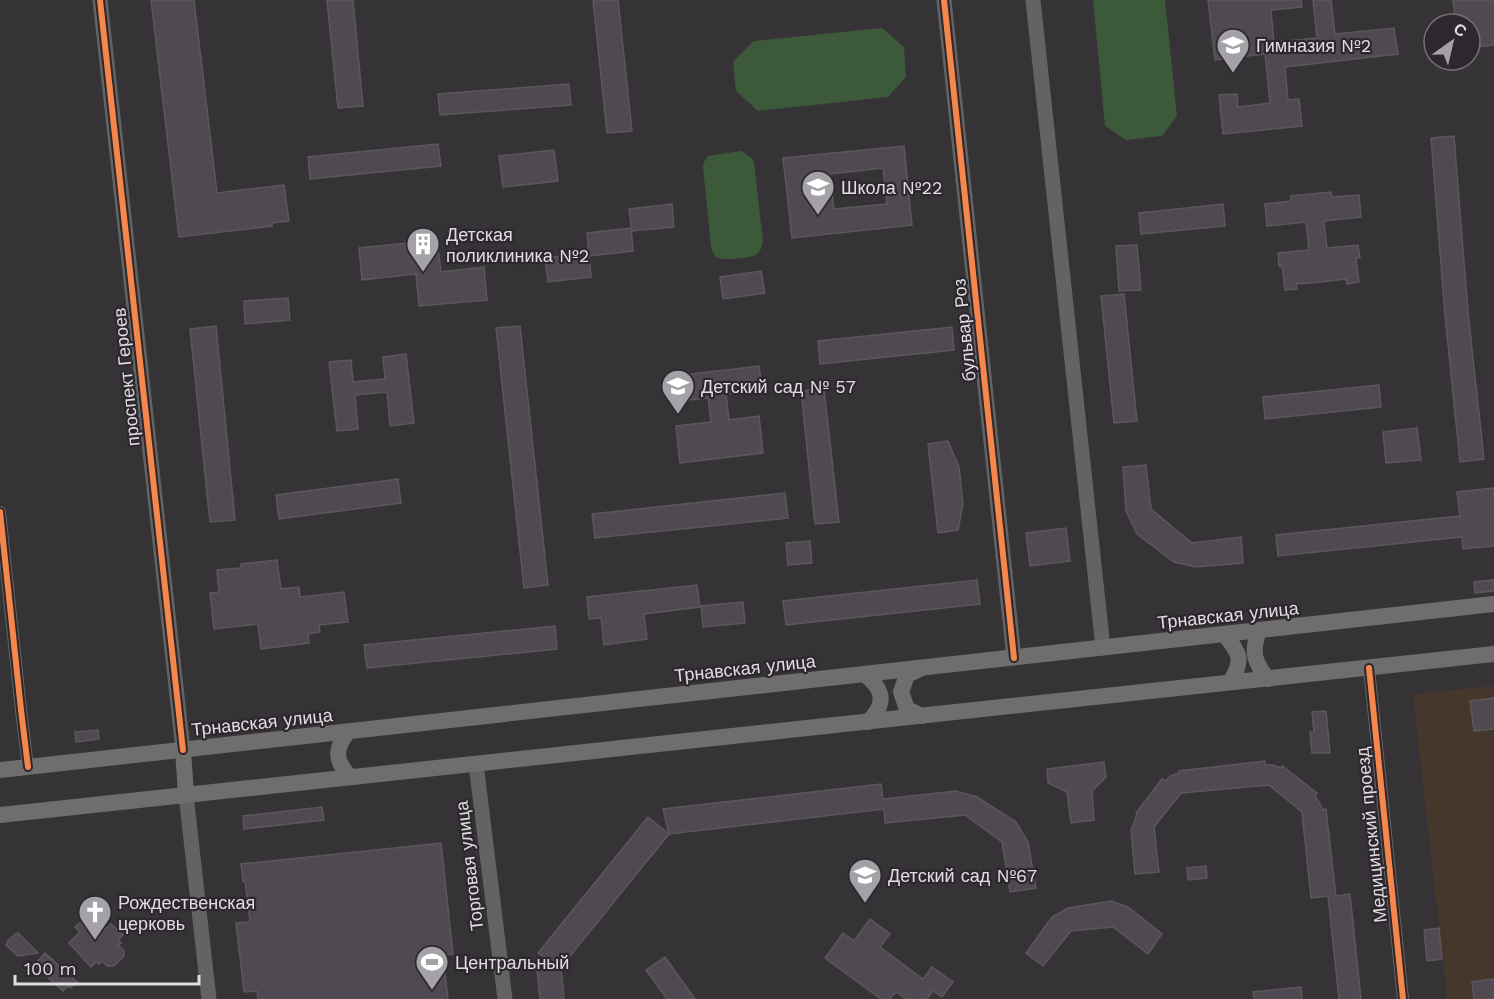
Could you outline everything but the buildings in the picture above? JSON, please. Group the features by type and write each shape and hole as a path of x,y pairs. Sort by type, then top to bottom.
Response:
{"main road":[{"name":"Трнавская улица","path":"0,770 1259,632 1494,604"},
{"path":"1259,632 1254,644 1255,656 1259,668 1268,679"},
{"path":"1225,635 1234,646 1239,658 1238,670 1230,682"},
{"path":"0,815 1494,654"},
{"path":"922,716 907,709 901,692 907,675 923,668"},
{"path":"864,674 876,683 881,697 878,712 868,722"},
{"path":"348,732 342,740 338,756 340,764 350,777"},
{"name":"проспект Героев","path":"183,750 186,795"}],"street":[{"name":"проспект Героев","path":"100,0 183,750"},
{"name":"бульвар Роз","path":"944,0 1014,658"},
{"path":"1033,0 1103,648"},
{"path":"0,512 28,767"},
{"name":"Медицинский проезд","path":"1369,668 1403,999"},
{"name":"Торговая улица","path":"476,764 505,999"},
{"name":"проспект Героев","path":"186,795 209,999"}],"shaded area":[{"path":"1494,686 1494,999 1447,999 1413,694"}],"green space":[{"path":"1093,0 1165,0 1177,116 1162,136 1126,140 1105,126"},
{"path":"882,28 904,47 906,77 888,97 758,111 736,91 733,62 754,41"},
{"path":"741,151 754,162 762,247 754,255 738,259 722,259 714,255 711,246 704,162 708,156"}],"cycle path":[{"path":"100,0 183,750"},
{"path":"944,0 1014,658"},
{"path":"0,512 28,767"},
{"path":"1369,668 1403,999"}],"place":[{"name":"Гимназия №2","path":"1233,74"},
{"name":"Школа №22","path":"818,216"},
{"name":"Детская поликлиника №2","path":"423,273"},
{"name":"Детский сад № 57","path":"678,415"},
{"name":"Детский сад №67","path":"865,904"},
{"name":"Рождественская церковь","path":"95,941"},
{"name":"Центральный","path":"432,991"}]}
